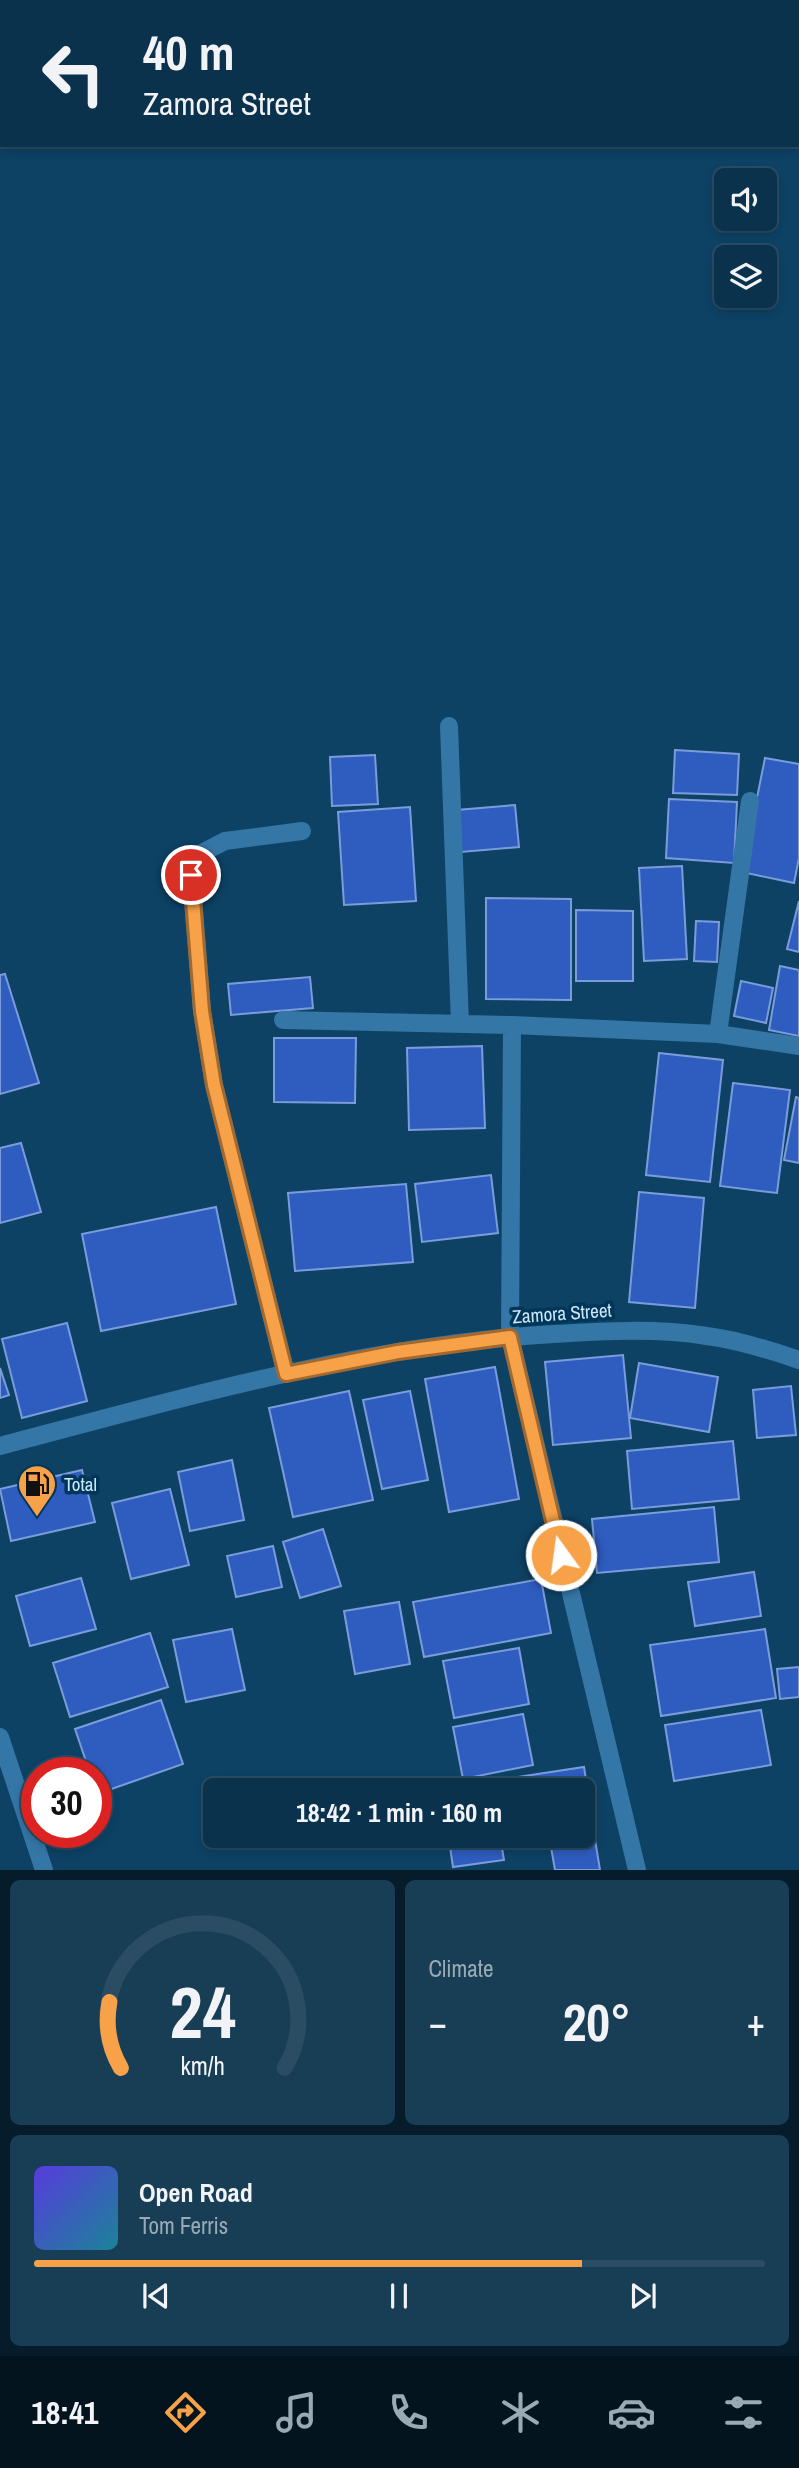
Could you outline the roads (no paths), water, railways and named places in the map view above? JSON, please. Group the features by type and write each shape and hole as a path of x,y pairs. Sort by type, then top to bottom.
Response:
{"street":[{"path":"449,726 460,1024"},
{"path":"718,1034 750,801"},
{"path":"286,1374 214,1085 202,1011 191,875 200,854 225,841 302,831"},
{"path":"283,1020 512,1025 718,1034 799,1046"},
{"path":"512,1025 510,1337 638,1870"},
{"name":"Zamora Street","path":"0,1446 233,1384 398,1352 510,1337 634,1329 709,1336 799,1360"},
{"path":"0,1737 44,1870"}],"place":[{"name":"Total","path":"37,1518"}]}
